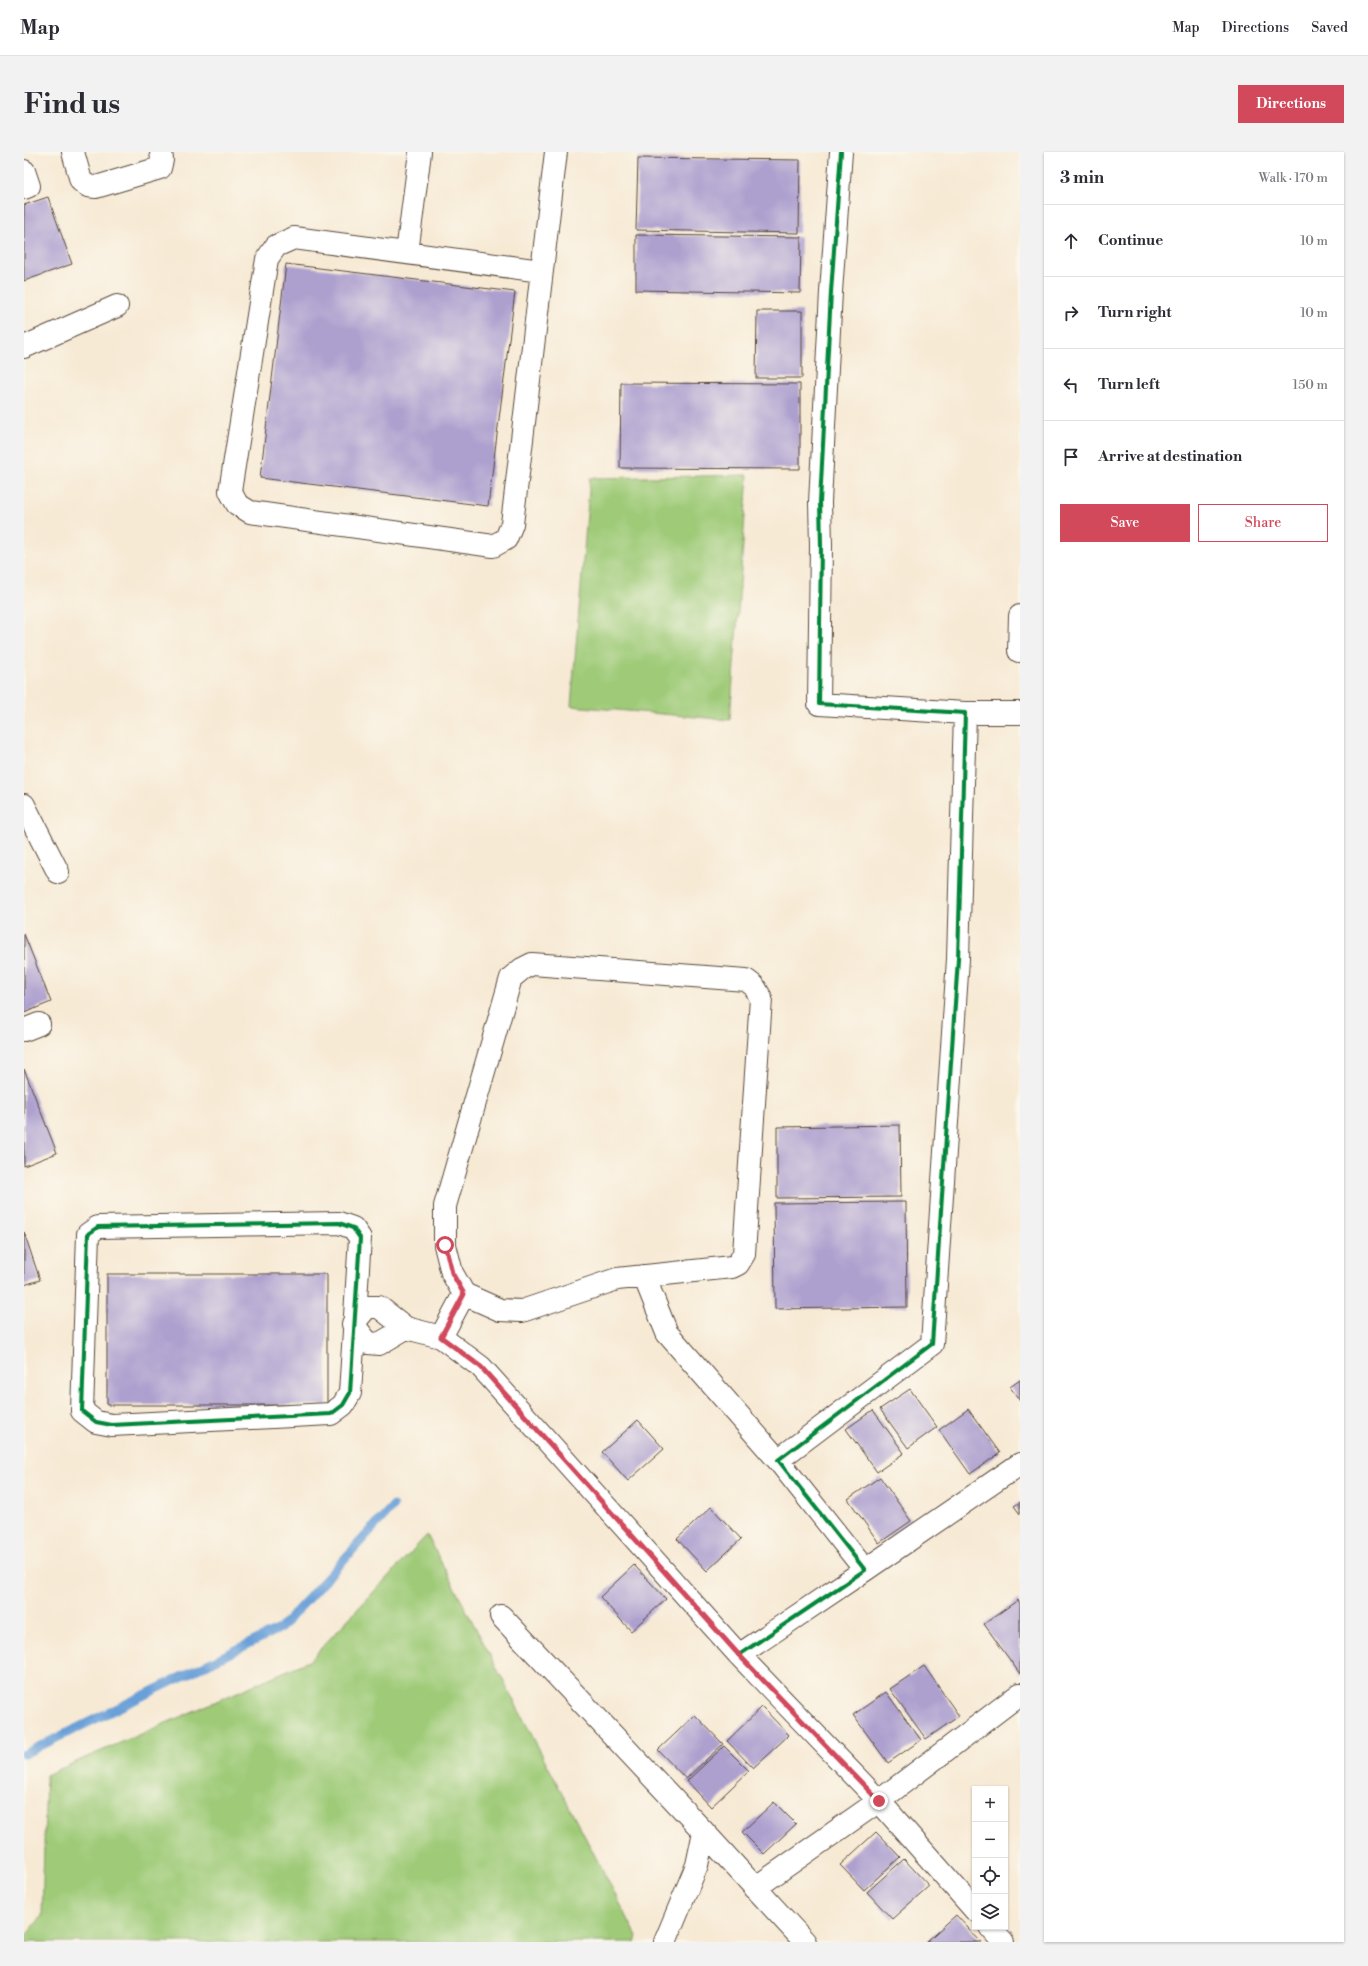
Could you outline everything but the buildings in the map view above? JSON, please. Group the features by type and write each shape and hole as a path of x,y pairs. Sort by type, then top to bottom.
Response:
{"street":[{"path":"72,152 81,181 88,186 96,187 160,168 162,160 161,152"},
{"path":"408,253 420,152"},
{"path":"542,270 294,238 276,246 266,259 230,491 237,504 250,512 493,546 506,539 512,524 556,152"},
{"path":"841,152 831,292 820,502 822,545 819,704 965,713 1020,713"},
{"path":"24,171 29,186 24,188"},
{"path":"24,347 117,306"},
{"path":"1018,651 1020,616"},
{"path":"778,1460 932,1344 958,959 965,713"},
{"path":"24,805 58,872"},
{"path":"532,964 746,980 754,986 761,998 744,1254 738,1264 732,1267 644,1276 618,1279 522,1311 500,1310 464,1294 452,1273 445,1245 445,1206 511,978 522,969 532,964"},
{"path":"406,1328 379,1344 368,1343 353,1324 360,1238 353,1228 339,1223 98,1227 88,1234 87,1245 82,1411 96,1422 112,1425 331,1414 343,1405 350,1393 353,1324 367,1307 379,1307 406,1328 441,1337 481,1367 739,1655 879,1801 972,1907"},
{"path":"644,1276 667,1333 778,1460 865,1570"},
{"path":"441,1337 464,1294"},
{"path":"739,1655 1020,1464"},
{"path":"501,1616 805,1942"},
{"path":"755,1888 879,1801 1020,1694"},
{"path":"665,1942 697,1865 704,1832"},
{"path":"993,1930 1003,1942"}],"green space":[{"path":"748,475 730,720 571,706 590,478"},
{"path":"427,1535 637,1936 635,1942 24,1942 24,1938 42,1916 46,1775 309,1661"}],"waterway":[{"path":"24,1754 281,1628 393,1506"}],"cycle path":[{"path":"739,1655 865,1570 778,1460 932,1344 958,959 965,713 819,704 821,545 820,502 831,292 841,152"},
{"path":"339,1223 353,1228 360,1238 350,1393 343,1405 331,1414 112,1425 96,1422 82,1411 88,1234 98,1227 339,1223"}],"route":[{"path":"445,1245 452,1273 464,1294 441,1337 481,1367 739,1655 879,1801"}]}
